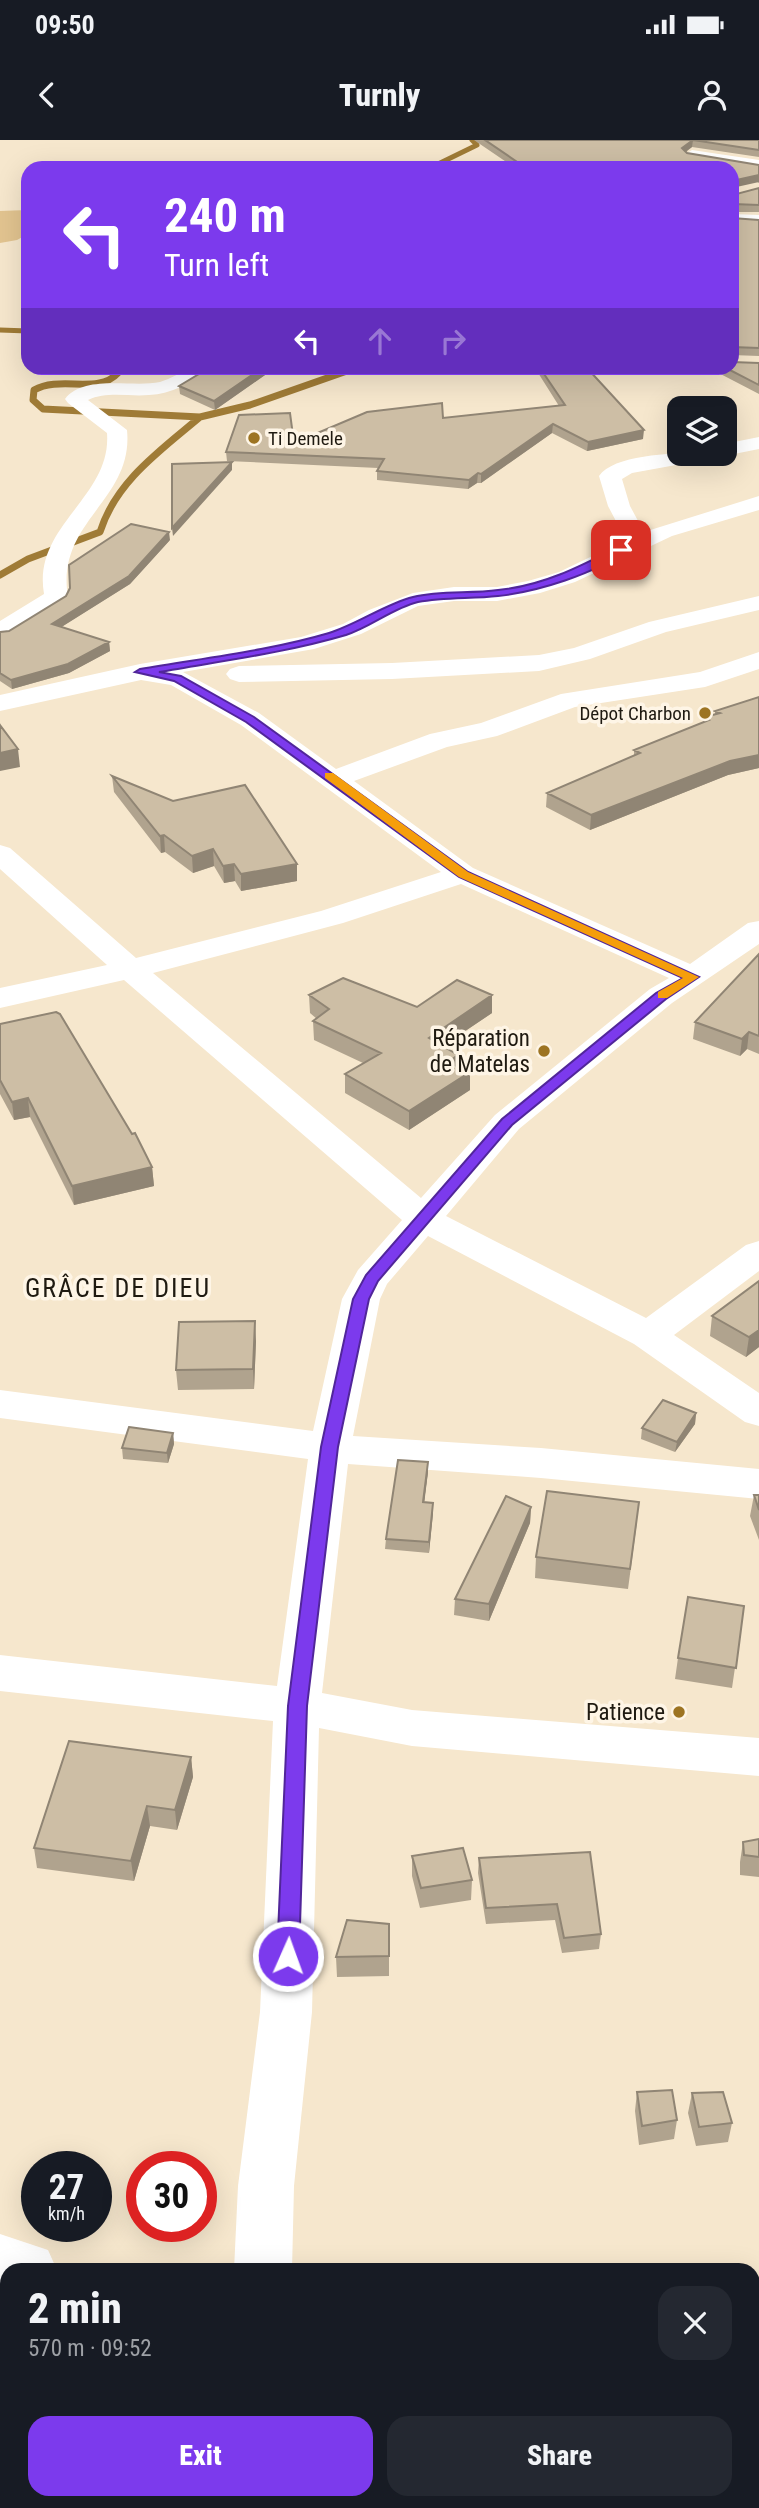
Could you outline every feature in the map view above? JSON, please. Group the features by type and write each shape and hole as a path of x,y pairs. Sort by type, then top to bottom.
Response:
{"street":[{"path":"690,152 738,161"},
{"path":"739,161 759,165"},
{"path":"739,219 759,220"},
{"path":"0,632 56,597 52,573 61,549 77,517 117,462 120,441 117,430 89,412 75,399 87,391 156,389 171,386 191,375"},
{"path":"737,447 759,443"},
{"path":"638,542 619,506 610,476 626,468 667,461"},
{"path":"0,702 140,672 305,643 352,629 413,600 454,594 496,594 532,588 567,577 664,531 759,503"},
{"path":"140,672 177,679 539,663 581,654 658,627 759,603"},
{"path":"334,779 440,740 488,730 570,701 705,679 759,660"},
{"path":"177,679 250,719 463,874 693,977"},
{"path":"0,853 130,969 424,1219 648,1335 759,1412"},
{"path":"0,998 130,969 332,918 463,874"},
{"path":"263,2263 266,2186 286,2012 298,1706 330,1447 361,1299 371,1279 507,1122 661,996 693,977 759,930"},
{"path":"648,1335 759,1253"},
{"path":"0,1405 372,1453 541,1463 759,1484"},
{"path":"0,1673 298,1706 412,1728 759,1757"}],"shaded area":[{"path":"21,210 21,238 0,243 0,211"}],"building":[{"path":"485,140 693,140 682,148 687,153 735,161 516,161"},
{"path":"693,140 759,140 759,150"},
{"path":"739,162 759,165 759,175 739,179"},
{"path":"759,188 759,205 739,204 739,193"},
{"path":"739,219 759,220 759,348 739,347"},
{"path":"739,362 759,363 759,385 739,375"},
{"path":"197,375 252,375 214,401 179,386"},
{"path":"545,375 593,375 644,430 588,442 553,424 469,480 377,471 384,459 226,452 239,415 290,413 294,443 367,412 442,403 443,418 565,405"},
{"path":"232,462 172,528 172,464"},
{"path":"131,524 169,532 129,576 52,624 109,642 68,664 11,680 0,673 0,632 9,631 66,596 70,588 69,565"},
{"path":"759,697 759,755 730,761 591,815 547,793 640,753 634,750 709,720 705,717 720,713 715,711"},
{"path":"0,725 18,749 0,753"},
{"path":"112,776 173,801 245,785 297,864 241,874 234,864 223,866 213,849 192,856 164,835 160,836"},
{"path":"759,954 759,1036 749,1032 742,1039 695,1022"},
{"path":"343,978 417,1007 457,980 492,995 429,1038 458,1055 448,1062 470,1072 409,1111 345,1074 381,1053 313,1021 329,1009 309,995"},
{"path":"56,1012 60,1014 132,1134 135,1133 152,1167 72,1186 28,1098 12,1102 0,1080 0,1024"},
{"path":"759,1281 759,1330 749,1337 712,1316"},
{"path":"255,1321 253,1369 176,1370 179,1322"},
{"path":"663,1400 696,1413 677,1442 642,1428"},
{"path":"129,1427 173,1433 167,1453 122,1448"},
{"path":"398,1460 428,1462 423,1502 433,1503 429,1542 386,1539"},
{"path":"547,1491 639,1502 630,1569 536,1557"},
{"path":"754,1495 759,1495 759,1510"},
{"path":"506,1496 531,1507 489,1604 455,1599"},
{"path":"688,1597 744,1606 736,1668 678,1658"},
{"path":"69,1741 191,1757 175,1810 147,1806 131,1861 34,1848"},
{"path":"759,1839 759,1857 744,1855 743,1842"},
{"path":"463,1848 472,1880 421,1888 412,1856"},
{"path":"590,1852 601,1934 564,1938 557,1904 486,1908 479,1858"},
{"path":"347,1920 389,1924 389,1956 336,1957"},
{"path":"672,2090 677,2120 642,2126 637,2092"},
{"path":"723,2092 732,2123 699,2127 692,2093"}],"waterway":[{"path":"444,161 477,145 472,140"},
{"path":"0,330 21,331"},
{"path":"115,375 100,383 45,386 34,390 33,400 43,409 200,417"},
{"path":"200,417 250,405 336,375"},
{"path":"0,575 28,559 100,532 107,514 128,482 155,454 200,417"}],"slow traffic":[{"path":"329,776 463,874 693,977 663,995"}],"place":[{"name":"Ti Demele","path":"254,438"},
{"name":"Dépot Charbon","path":"705,713"},
{"name":"Réparation de Matelas","path":"544,1051"},
{"name":"Patience","path":"679,1712"}],"district":[{"name":"GRÂCE DE DIEU","path":"118,1288"}],"route":[{"path":"288,1956 298,1706 330,1447 361,1299 371,1279 507,1122 661,996 693,977 463,874 250,719 177,679 140,672 305,643 352,629 413,600 454,594 496,594 532,588 567,577 621,550"}]}
